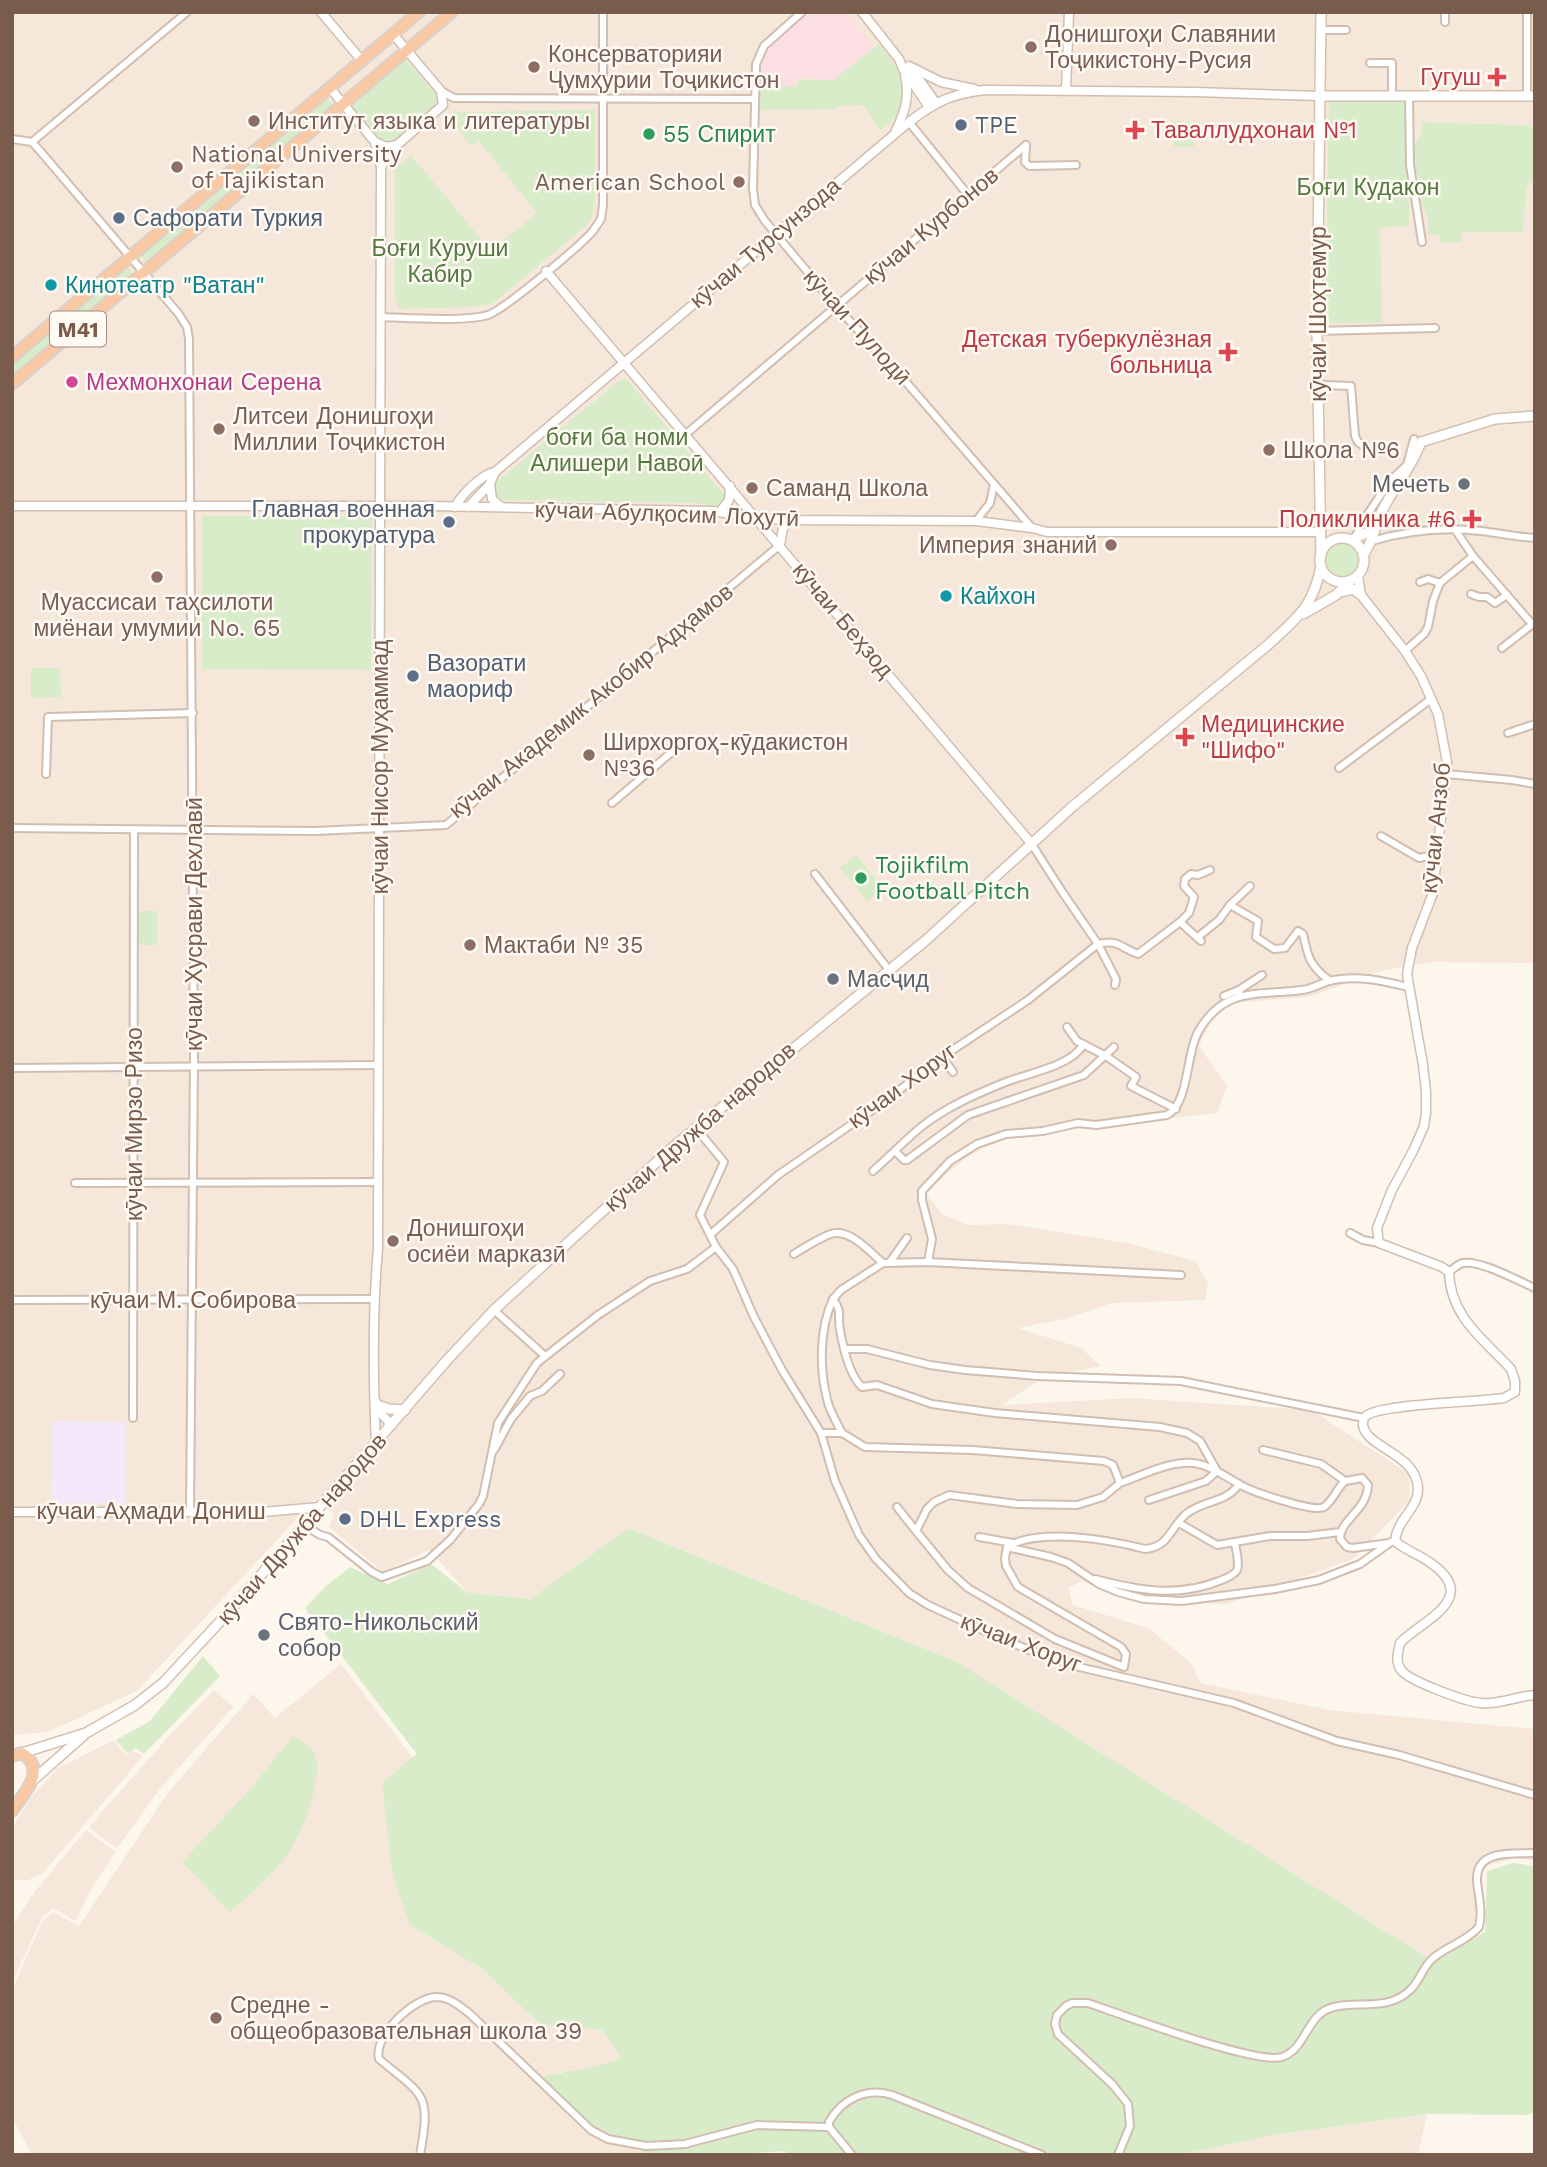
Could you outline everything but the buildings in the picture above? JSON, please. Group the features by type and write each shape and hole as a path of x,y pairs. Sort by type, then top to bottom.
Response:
{"highway":[{"name":"M41","path":"12,357 419,12"},
{"name":"M41","path":"12,384 452,12"},
{"path":"12,1811 32,1781 33,1764 15,1755"}],"main road":[{"name":"кӯчаи Шоҳтемур","path":"1321,12 1317,331 1321,555"},
{"path":"1319,96 1531,96"},
{"path":"1364,554 1372,541 1385,504 1414,461 1422,442 1495,419 1535,416"},
{"path":"1321,532 1338,538 1353,539 1376,526"},
{"path":"1296,619 1312,600 1321,566 1321,555 1327,544 1338,538"},
{"path":"1296,619 1336,595 1364,566 1364,554 1353,539"},
{"path":"1321,566 1332,580 1341,582 1354,579"},
{"path":"1336,595 1353,589 1361,594"},
{"name":"кӯчаи Дружба народов","path":"86,1733 135,1705 163,1683 494,1310 695,1127 925,941 1031,842 1221,685 1296,619"},
{"path":"377,1405 405,1410"},
{"path":"15,1755 86,1733"},
{"path":"32,1781 86,1733"}],"street":[{"path":"32,142 187,12"},
{"path":"321,12 362,61"},
{"path":"381,317 488,315 502,307 589,236 601,219 603,202 603,12"},
{"name":"кӯчаи Пулодӣ","path":"802,12 771,39 759,54 756,64 754,199 759,212 836,306 1032,527"},
{"path":"862,12 932,105"},
{"path":"1066,91 1069,12"},
{"path":"1445,22 1446,12"},
{"path":"1527,12 1531,96"},
{"path":"1321,30 1346,30"},
{"path":"393,34 441,90 454,98 755,99"},
{"path":"1370,63 1392,63 1392,96"},
{"path":"906,68 941,82 984,90"},
{"path":"894,135 905,113 908,91 906,68"},
{"name":"кӯчаи Нисор Муҳаммад","path":"330,88 375,142 381,167 379,1249 374,1299 373,1393 376,1444"},
{"path":"441,90 443,105"},
{"name":"кӯчаи Турсунзода","path":"455,507 460,499 488,474 495,472 932,105 961,93 984,90 1319,96"},
{"path":"1409,96 1410,165 1422,242"},
{"path":"381,167 397,145 454,98"},
{"path":"909,122 968,195"},
{"path":"12,139 32,142 144,274"},
{"path":"375,142 386,147 397,145"},
{"name":"кӯчаи Курбонов","path":"686,434 1026,145 1025,162 1029,166 1076,165"},
{"name":"кӯчаи Беҳзод","path":"546,271 1031,842"},
{"name":"кӯчаи Хусрави Дехлавӣ","path":"144,274 181,316 189,336 194,830 190,1512"},
{"path":"1317,331 1435,328"},
{"path":"1324,385 1351,386 1355,436 1357,442 1362,445"},
{"path":"1353,539 1390,481 1407,465 1414,439"},
{"name":"кӯчаи Турсунзода","path":"468,507 490,484 495,472"},
{"path":"490,484 492,499 501,507"},
{"path":"976,521 990,503 994,484"},
{"path":"720,512 729,500 730,486"},
{"name":"кӯчаи Абулқосим Лоҳутӣ","path":"12,506 501,507 720,512 790,520 976,521 1032,527 1047,532 1321,532"},
{"path":"780,545 783,528 790,520"},
{"path":"1456,531 1473,556 1533,623 1502,648"},
{"path":"1372,541 1398,533 1456,531 1480,531 1535,538"},
{"name":"кӯчаи Академик Акобир Адҳамов","path":"12,828 315,831 446,825 780,545"},
{"path":"1405,651 1428,627 1440,583 1473,556"},
{"path":"1354,579 1361,594"},
{"path":"1420,582 1430,579 1440,583"},
{"name":"кӯчаи Анзоб","path":"1361,594 1405,651 1432,699 1445,740 1446,774 1433,893 1412,948 1407,974 1423,1065 1426,1113 1418,1142 1392,1190 1377,1228 1379,1244"},
{"path":"1471,594 1487,597 1494,603 1507,595"},
{"path":"1339,768 1432,699"},
{"path":"46,774 48,717 193,713"},
{"path":"1508,733 1535,724"},
{"path":"612,803 673,751"},
{"path":"1446,774 1535,784"},
{"name":"кӯчаи Мирзо Ризо","path":"133,1418 134,830"},
{"path":"1381,836 1419,858 1438,854"},
{"path":"1031,842 1098,944 1116,979 1115,985"},
{"path":"1098,944 1120,943 1138,954 1189,912 1194,897 1184,886 1185,879 1191,874 1198,875 1210,870"},
{"path":"815,874 889,970"},
{"path":"1180,922 1200,939 1250,886"},
{"path":"1230,905 1258,921 1256,937 1274,949 1285,948 1298,931 1303,934 1308,958 1315,969 1330,981"},
{"name":"кӯчаи Хоруг","path":"711,1234 778,1175 942,1057 1028,1000 1098,944"},
{"path":"928,1262 932,1239 922,1191 950,1161 977,1144 1006,1134 1167,1115 1176,1109 1180,1100 1191,1051 1199,1031 1216,1009 1262,975"},
{"path":"1224,996 1304,990 1330,981 1369,978 1408,986"},
{"path":"1067,1027 1083,1045 1106,1056 1136,1077 1131,1086 1176,1109"},
{"path":"873,1171 921,1127 957,1104 1030,1072 1065,1062 1079,1052 1083,1045"},
{"path":"895,1151 901,1159 907,1160 960,1119 1084,1075 1114,1047"},
{"path":"942,1057 953,1072"},
{"path":"12,1068 379,1065"},
{"name":"кӯчаи Хоруг","path":"695,1127 724,1162 700,1215 716,1247 733,1269 782,1370 821,1433 835,1481 859,1535 876,1559 909,1593 951,1616 1029,1650 1079,1667 1234,1703 1337,1741 1398,1755 1535,1795"},
{"path":"75,1183 379,1182"},
{"path":"794,1254 831,1234 839,1233 851,1238 887,1263 928,1262 1181,1276"},
{"path":"1350,1233 1449,1272"},
{"path":"842,1433 828,1405 823,1362 824,1323 833,1299 841,1290 887,1263 907,1238"},
{"path":"289,1511 304,1525 328,1537 378,1576 386,1577 427,1561 451,1539 481,1500 498,1423 534,1366 598,1315 650,1281 687,1269 716,1247"},
{"path":"1449,1272 1463,1263 1472,1263 1535,1288"},
{"path":"979,1537 1060,1560 1118,1592 1144,1599 1200,1599 1287,1587 1320,1580 1360,1564 1393,1542 1398,1528 1414,1504 1418,1485 1407,1464 1370,1437 1363,1425 1364,1418 1388,1409 1493,1400 1515,1392 1511,1369 1460,1315 1449,1289 1449,1272"},
{"name":"кӯчаи М. Собирова","path":"12,1300 374,1299"},
{"path":"833,1299 839,1309 840,1333 856,1381 865,1388 877,1385 912,1399 951,1407 1160,1427 1187,1433 1200,1441 1217,1471"},
{"path":"494,1310 545,1356"},
{"path":"846,1349 867,1349 930,1365 965,1370 1038,1376 1181,1381 1364,1418"},
{"path":"491,1455 521,1406 560,1374"},
{"name":"кӯчаи Нисор Муҳаммад","path":"373,1393 383,1416 392,1426"},
{"path":"821,1433 842,1433 865,1447 973,1450 1109,1461 1120,1483"},
{"path":"1263,1450 1321,1464 1345,1481"},
{"path":"916,1531 934,1502 949,1494 1017,1504 1077,1505 1103,1497 1120,1483 1189,1462 1205,1465 1255,1493 1315,1509 1326,1506 1345,1481 1362,1478 1366,1481 1368,1490 1359,1509 1340,1532 1270,1536 1217,1545 1179,1522"},
{"path":"1149,1500 1206,1481 1217,1471"},
{"path":"1010,1545 1043,1538 1084,1538 1152,1548 1166,1542 1179,1522 1194,1509 1230,1494 1239,1484"},
{"name":"кӯчаи Аҳмади Дониш","path":"12,1512 289,1511 320,1507"},
{"path":"897,1507 948,1570 968,1588 1055,1639 1124,1667"},
{"path":"1340,1532 1342,1543 1353,1548 1393,1542 1440,1570 1447,1579 1450,1593 1442,1611 1400,1643 1397,1660 1400,1669 1413,1679 1473,1702 1491,1703 1535,1695"},
{"path":"1087,1576 1147,1591 1174,1592 1200,1587 1220,1581 1237,1571 1235,1543"},
{"path":"1010,1545 1006,1566 1018,1587 1121,1647 1126,1654 1122,1677"},
{"path":"1118,2155 1130,2126 1128,2104 1113,2085 1058,2034 1055,2024 1057,2015 1066,2006 1072,2003 1088,2003 1180,2035 1266,2058 1281,2057 1293,2050 1313,2019 1325,2010 1382,2003 1404,1996 1431,1960 1479,1927 1482,1909 1477,1882 1479,1865 1501,1854 1535,1853"},
{"path":"420,2155 426,2114 423,2098 379,2059 377,2052 404,2011 418,2002 438,1997 454,2002 470,2014 591,2130 608,2139 646,2146 667,2145 685,2144 757,2125 829,2127"},
{"path":"852,2155 829,2127 830,2118 851,2098 863,2093 880,2092 1042,2155"}],"shaded area":[{"path":"12,12 1535,12 1535,130 1526,125 1422,122 1416,172 1420,181 1421,198 1463,218 1463,232 1535,179 1535,963 1434,962 1384,970 1308,997 1231,1003 1209,1025 1199,1046 1227,1086 1217,1113 1009,1136 970,1155 925,1192 943,1215 969,1225 1008,1224 1127,1243 1195,1261 1208,1283 1205,1300 1112,1303 1068,1318 1018,1328 1081,1348 1101,1366 1044,1377 1002,1405 1132,1398 1311,1410 1409,1474 1410,1500 1353,1559 1227,1604 1131,1601 1082,1581 1068,1588 1073,1605 1148,1628 1190,1662 1201,1683 1329,1710 1535,1729 1535,1861 1515,1858 1482,1867 1474,1927 1431,1960 957,1662 630,1528 530,1599 468,1593 429,1550 383,1572 329,1527 334,1514 314,1500 137,1691 48,1732 12,1735","holes":["1409,102 1408,226 1380,228"]},
{"path":"811,12 845,12 874,48 833,80 798,79 798,86 759,87 759,68 771,44"},
{"path":"52,1421 126,1422 125,1503 51,1503"},
{"path":"341,1664 413,1758 382,1783 410,1925 482,1969 540,2023 602,2030 622,2057 604,2065 556,2073 639,2151 649,2155 32,2155 12,2117 12,1990 42,1922 53,1912 79,1926 167,1794 253,1694 275,1718"},
{"path":"214,1690 233,1707 159,1790 117,1848 114,1847 89,1827 170,1735"},
{"path":"114,1740 127,1756 134,1751 143,1756 42,1874 26,1881 12,1879 12,1828 30,1799 58,1768"},
{"path":"86,1830 115,1852 89,1893 76,1921 53,1908 42,1918 12,1982 12,1926 36,1890"},
{"path":"1427,2114 1418,2155 1178,2155 1280,2134"}],"green space":[{"path":"879,44 895,66 904,89 900,111 880,131 864,105 838,106 835,109 760,110 759,87 797,86 798,79 833,80"},
{"path":"404,58 435,93 438,101 416,126 395,144 388,144 376,140 349,105"},
{"path":"327,97 335,108 149,266 140,255"},
{"name":"Боғи Кудакон","path":"1329,102 1409,102 1409,226 1380,228 1382,323 1325,323"},
{"name":"Боғи Куруши Кабир","path":"595,110 595,200 592,216 586,226 492,304 399,309 395,297 395,168 411,155 491,251 537,213 479,141 471,146 453,122 453,112"},
{"path":"1173,121 1193,122 1194,147 1174,147"},
{"path":"1422,122 1526,125 1533,128 1535,179 1526,187 1523,232 1462,232 1462,242 1441,243 1439,235 1428,234 1428,219 1421,201 1424,200 1421,198 1420,181 1413,156 1414,144 1421,134"},
{"path":"127,266 136,277 12,379 12,361"},
{"name":"боғи ба номи Алишери Навоӣ","path":"620,380 628,381 727,498 720,507 696,503 501,500 496,492 496,482"},
{"path":"202,516 372,516 371,670 202,669"},
{"path":"1342,544 1354,549 1359,561 1354,573 1342,578 1330,573 1325,561 1330,549"},
{"path":"31,668 60,668 61,697 31,698"},
{"name":"Tojikfilm Football Pitch","path":"856,855 883,888 867,901 840,868"},
{"path":"136,911 157,911 157,945 136,945"},
{"path":"629,1528 957,1662 1431,1960 1485,1932 1487,1871 1513,1863 1535,1866 1535,2112 1527,2115 1427,2114 1280,2134 1178,2155 787,2155 785,2151 728,2155 649,2155 601,2132 539,2078 621,2058 602,2030 540,2024 482,1969 410,1925 393,1877 382,1783 417,1754 305,1608 350,1567 388,1584 431,1564 468,1593 530,1599"},
{"path":"203,1656 220,1676 144,1754 136,1748 128,1754 116,1740 150,1721"},
{"path":"293,1736 312,1750 317,1763 314,1792 309,1808 297,1838 284,1859 230,1912 182,1862 253,1786"}],"place":[{"name":"Донишгоҳи Славянии Тоҷикистону-Русия","path":"1031,47"},
{"name":"Консерваторияи Ҷумҳурии Тоҷикистон","path":"534,67"},
{"name":"Гугуш","path":"1497,77"},
{"name":"Институт языка и литературы","path":"254,121"},
{"name":"TPE","path":"961,125"},
{"name":"Таваллудхонаи №1","path":"1135,130"},
{"name":"55 Спирит","path":"649,134"},
{"name":"National University of Tajikistan","path":"177,167"},
{"name":"American School","path":"739,182"},
{"name":"Сафорати Туркия","path":"119,218"},
{"name":"Кинотеатр \"Ватан\"","path":"51,285"},
{"name":"Детская туберкулёзная больница","path":"1228,352"},
{"name":"Мехмонхонаи Серена","path":"72,382"},
{"name":"Литсеи Донишгоҳи Миллии Тоҷикистон","path":"219,429"},
{"name":"Школа №6","path":"1269,450"},
{"name":"Мечеть","path":"1464,484"},
{"name":"Саманд Школа","path":"752,488"},
{"name":"Поликлиника #6","path":"1472,519"},
{"name":"Главная военная прокуратура","path":"449,522"},
{"name":"Империя знаний","path":"1111,545"},
{"name":"Муассисаи таҳсилоти миёнаи умумии No. 65","path":"157,577"},
{"name":"Кайхон","path":"946,596"},
{"name":"Вазорати маориф","path":"413,676"},
{"name":"Медицинские \"Шифо\"","path":"1185,737"},
{"name":"Ширхоргоҳ-кӯдакистон №36","path":"589,755"},
{"name":"Tojikfilm Football Pitch","path":"861,878"},
{"name":"Мактаби № 35","path":"470,945"},
{"name":"Масҷид","path":"833,979"},
{"name":"Донишгоҳи осиёи марказӣ","path":"393,1241"},
{"name":"DHL Express","path":"345,1519"},
{"name":"Свято-Никольский собор","path":"264,1635"},
{"name":"Средне - общеобразовательная школа 39","path":"216,2018"}]}
